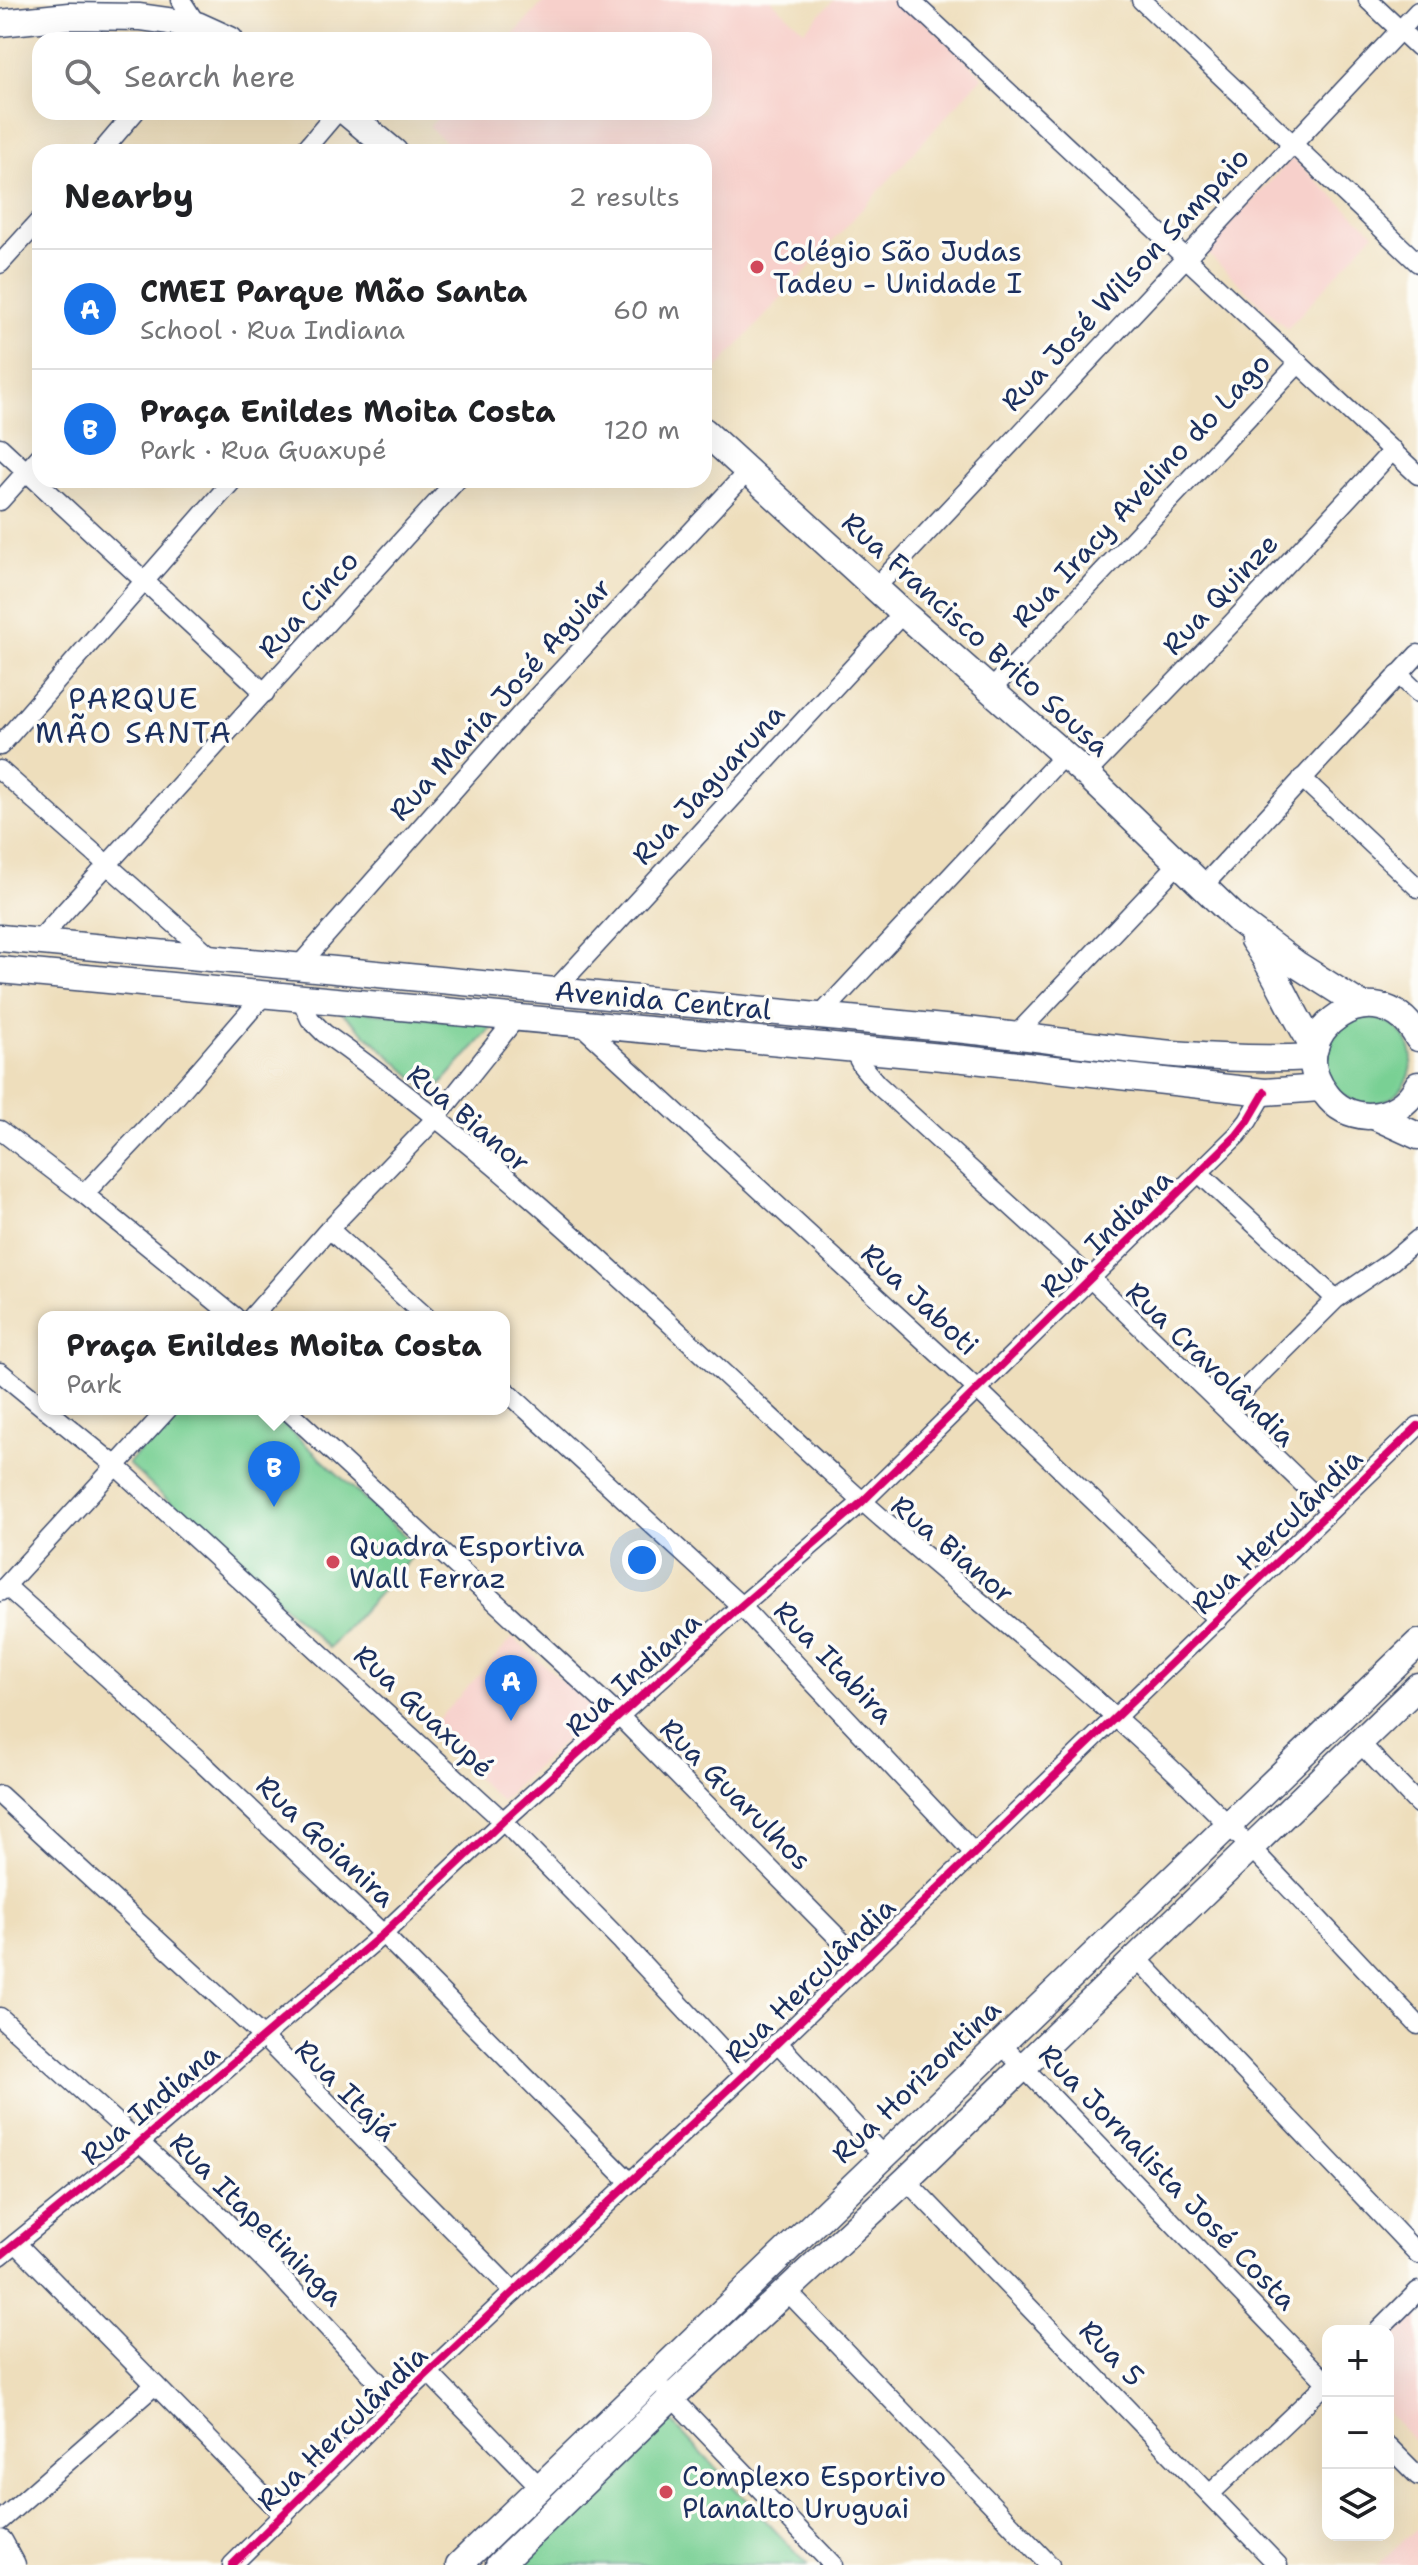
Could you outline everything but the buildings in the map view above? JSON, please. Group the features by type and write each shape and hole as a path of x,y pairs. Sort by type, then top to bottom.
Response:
{"street":[{"path":"0,23 38,17 101,15 192,32 181,0"},
{"path":"910,0 1418,475"},
{"path":"1141,0 1418,263"},
{"path":"1368,0 1418,47"},
{"name":"Rua José Wilson Sampaio","path":"875,588 1418,11"},
{"path":"108,144 128,120"},
{"path":"310,144 330,120"},
{"path":"356,120 384,144"},
{"path":"0,264 32,229"},
{"name":"Rua Iracy Avelino do Lago","path":"991,690 1299,363"},
{"name":"Rua Francisco Brito Sousa","path":"712,438 875,588 1086,774 1239,921"},
{"path":"0,447 32,476"},
{"name":"Rua Quinze","path":"1086,774 1393,450"},
{"path":"0,501 32,465"},
{"name":"Rua Maria José Aguiar","path":"297,968 519,716 748,471"},
{"path":"45,488 265,693"},
{"path":"0,746 226,488"},
{"name":"Rua Cinco","path":"37,942 450,488"},
{"name":"Rua Jaguaruna","path":"553,992 903,613"},
{"path":"1204,885 1418,654"},
{"path":"1398,674 1418,693"},
{"path":"819,1017 1064,755"},
{"path":"0,770 213,958"},
{"path":"1302,778 1418,888"},
{"path":"1016,1035 1179,863"},
{"path":"1239,921 1296,964 1362,1006"},
{"path":"1239,921 1267,959 1314,1052"},
{"name":"Avenida Central","path":"0,938 1016,1035 1114,1048 1235,1058 1314,1052"},
{"name":"Avenida Central","path":"2,973 964,1059 1265,1092 1320,1088"},
{"path":"84,1194 175,1098 264,995"},
{"name":"Rua Bianor","path":"301,999 310,1019 324,1033 437,1117 553,1218 862,1502 1117,1718 1228,1825 1418,2025"},
{"path":"1416,1031 1398,1014 1381,1007 1362,1006 1345,1010 1331,1019 1321,1032 1314,1052 1315,1075 1320,1088 1343,1110 1358,1115 1374,1116 1389,1112 1403,1105 1418,1085"},
{"path":"257,1311 329,1229 437,1117 516,1018"},
{"name":"Rua Jaboti","path":"580,1024 978,1390 1218,1620"},
{"path":"964,1059 965,1030"},
{"name":"Rua Cravolândia","path":"854,1051 877,1084 1090,1278 1330,1510"},
{"name":"Rua Indiana","path":"0,2256 264,2038 383,1934 619,1716 862,1502 1199,1173 1248,1121 1265,1092"},
{"path":"1374,1116 1418,1136"},
{"path":"0,1130 228,1311"},
{"path":"1199,1173 1336,1299"},
{"path":"329,1229 419,1311"},
{"path":"1226,1408 1336,1299 1392,1261 1418,1239"},
{"name":"Rua Guaxupé","path":"0,1372 38,1402"},
{"name":"Rua Itabira","path":"510,1394 741,1606 853,1721 974,1853"},
{"name":"Rua Guaxupé","path":"54,1415 116,1466 503,1821 745,2074"},
{"path":"3,1589 163,1415"},
{"name":"Rua Guarulhos","path":"293,1415 619,1716 862,1962"},
{"name":"Rua Herculândia","path":"232,2565 397,2402 745,2074 1418,1426"},
{"name":"Rua Goianira","path":"3,1589 201,1762 383,1934 630,2182"},
{"name":"Rua Horizontina","path":"459,2565 1418,1643"},
{"path":"499,2565 672,2397 906,2180 1418,1686"},
{"path":"1358,1741 1418,1804"},
{"name":"Rua Itajá","path":"0,1795 264,2038 514,2292"},
{"path":"1136,1957 1418,2254"},
{"name":"Rua Itapetininga","path":"0,2017 212,2208 397,2402"},
{"path":"777,2042 883,2156"},
{"name":"Rua Jornalista José Costa","path":"1001,2044 1322,2377"},
{"name":"Rua 5","path":"906,2180 1278,2565"},
{"path":"16,2243 284,2516"},
{"path":"787,2291 1050,2565"},
{"path":"1384,2325 1418,2291"},
{"path":"429,2373 539,2486"},
{"path":"652,2378 833,2565"},
{"path":"0,2521 155,2385"},
{"path":"1210,2494 1322,2389"},
{"path":"1394,2452 1418,2476"},
{"path":"0,2543 12,2565"}],"shaded area":[{"name":"Colégio São Judas Tadeu - Unidade I","path":"545,0 771,0 804,30 834,0 903,0 983,76 712,374 712,144 447,144 429,127 436,120 712,120 712,32 516,32"},
{"path":"1292,158 1374,233 1287,329 1205,251"},
{"path":"513,1638 596,1710 501,1801 426,1732"},
{"path":"1418,2304 1418,2445 1394,2420 1394,2326"},
{"path":"1418,2527 1418,2565 1378,2565"}],"green space":[{"path":"338,1009 494,1025 432,1094"},
{"path":"1369,1018 1385,1022 1399,1031 1408,1045 1412,1061 1408,1077 1399,1091 1385,1100 1369,1104 1353,1100 1339,1091 1330,1077 1326,1061 1330,1045 1339,1031 1353,1022"},
{"path":"173,1415 274,1415 419,1549 329,1648 128,1464"},
{"name":"Complexo Esportivo Planalto Uruguai","path":"669,2419 808,2565 517,2565"}],"cycle path":[{"path":"0,2256 139,2143 383,1934 741,1606 862,1502 1237,1135 1265,1092"},
{"path":"232,2565 397,2402 745,2074 1418,1426"}],"place":[{"name":"Colégio São Judas Tadeu - Unidade I","path":"757,267"},
{"name":"Praça Enildes Moita Costa","path":"274,1507"},
{"name":"Quadra Esportiva Wall Ferraz","path":"333,1562"},
{"name":"CMEI Parque Mão Santa","path":"511,1721"},
{"name":"Complexo Esportivo Planalto Uruguai","path":"666,2492"}],"district":[{"name":"PARQUE MÃO SANTA","path":"134,716"}]}
